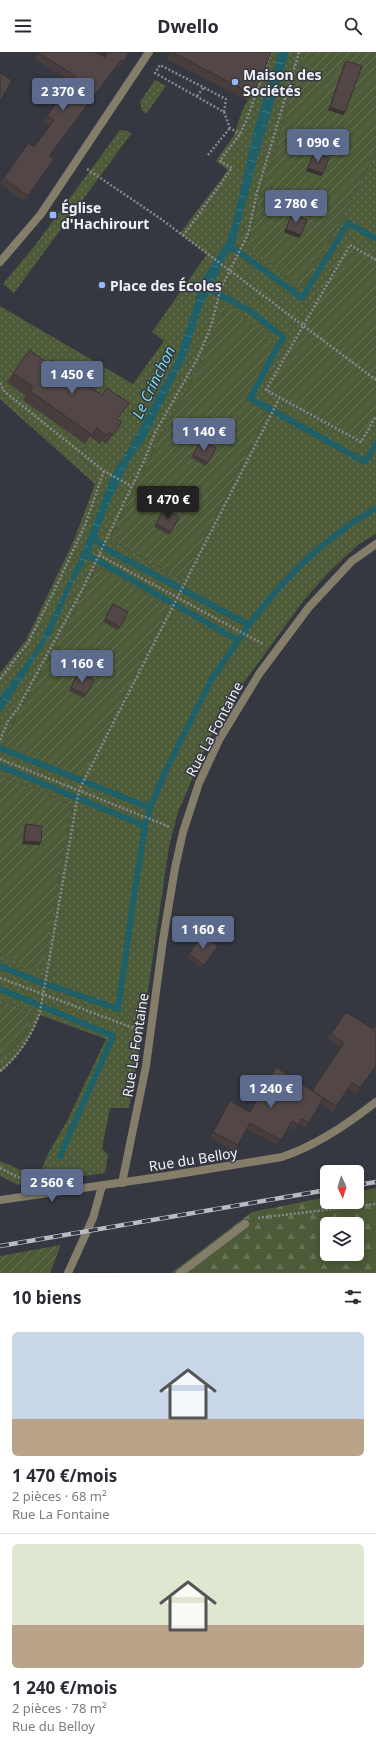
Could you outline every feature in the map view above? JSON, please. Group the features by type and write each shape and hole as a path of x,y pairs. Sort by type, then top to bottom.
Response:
{"street":[{"path":"0,262 41,214 149,52"},
{"name":"Rue La Fontaine","path":"122,1183 146,1066 163,940 183,832 199,783 219,740 258,674 309,607 352,561 376,544"},
{"name":"Rue du Belloy","path":"0,1200 256,1162 299,1152 317,1142 376,1102"},
{"path":"68,1273 94,1218 102,1186"},
{"path":"180,1273 245,1224"}],"path":[{"path":"183,236 232,168 220,161 240,134 257,95 271,52"},
{"path":"0,740 8,721 18,708 95,564 129,485 167,409 198,357 210,329 217,298 221,288 248,234 257,192 299,52"},
{"path":"224,112 156,74 160,65 226,99 224,112 230,128 240,134"},
{"path":"197,96 204,87"},
{"path":"208,155 230,128"},
{"path":"76,162 129,196 376,380"},
{"path":"376,260 350,245 266,390 279,399 361,442 376,416"},
{"path":"0,383 5,392 105,472 129,485"},
{"path":"0,1071 23,1046 36,1024 40,1012 78,795 81,786 258,437 279,399"},
{"path":"0,679 28,643 85,525 105,472"},
{"path":"98,557 246,634 276,652"},
{"path":"0,759 183,832"},
{"path":"0,978 151,1034"},
{"path":"0,1168 31,1183 38,1195"},
{"path":"245,1224 263,1217 376,1204"}],"green space":[{"path":"268,52 305,52 294,82 274,155 263,182 247,244 303,288 344,215 376,152 376,260 350,245 266,390 360,442 376,416 376,534 359,544 331,570 304,600 237,692 210,738 178,812 169,847 141,1038 129,1108 110,1108 102,1148 108,1155 105,1173 18,1185 0,1176 0,1161 28,1173 41,1171 48,1154 67,1121 106,1039 40,1015 24,1046 0,1073 0,1063 23,1037 34,1013 0,1000 0,954 43,970 72,805 0,775 0,673 26,640 74,540 95,484 0,399 0,306 133,384 164,341 152,332 207,254 180,233 228,170 216,161 234,135 242,111 258,81","holes":["224,303 244,399 268,413 183,580 110,539 162,433 184,397 203,358","97,566 169,606 82,777 3,744 13,722 58,643"]},
{"path":"305,52 376,52 376,152 344,215 303,288 247,245 263,182 274,155 294,82"},
{"path":"155,80 166,86 146,114 142,110 140,102"},
{"path":"120,130 128,131 131,134 14,293 3,284 36,244"},
{"path":"350,245 376,260 376,416 361,442 266,390"},
{"path":"223,303 275,343 244,399 268,413 183,580 110,539 162,433 184,397 203,358"},
{"path":"97,566 169,606 82,778 3,744 13,722 58,643"},
{"path":"0,775 72,805 43,971 0,954"},
{"path":"0,1000 34,1013 23,1037 0,1063"},
{"path":"376,1188 376,1273 171,1273 252,1212 320,1198 320,1209 364,1209 364,1191"},
{"path":"61,1245 50,1273 0,1273 0,1256"}],"water":[{"path":"279,52 289,52 258,156 235,243 224,261 202,307 187,354 145,439 130,460 107,509 89,556 72,585 52,632 0,714 0,697 40,642 80,557 113,472 129,448 176,360 203,278 226,242 233,222 254,129"}],"building":[{"path":"38,52 95,52 105,57 108,52 129,52 124,61 121,60 49,156 54,159 28,196 4,178 28,143 34,147 54,120 47,116 76,76"},
{"path":"172,52 271,52 263,73 252,94"},
{"path":"346,61 362,66 345,112 330,107"},
{"path":"0,73 12,80 0,102"},
{"path":"314,153 329,158 323,173 308,168"},
{"path":"292,214 307,220 301,235 286,229"},
{"path":"30,350 49,364 52,360 102,395 107,388 129,403 117,419 122,422 113,435 109,432 106,435 97,428 92,435 30,391 33,387 13,373"},
{"path":"201,440 216,448 208,463 193,455"},
{"path":"164,509 179,517 171,532 156,524"},
{"path":"113,604 128,612 120,627 105,619"},
{"path":"78,673 94,680 86,695 71,688"},
{"path":"26,824 42,826 41,842 24,841"},
{"path":"202,935 218,946 204,965 189,954"},
{"path":"346,1012 373,1029 376,1025 376,1066 360,1088 352,1083 336,1106 312,1091 344,1043 331,1034"},
{"path":"276,1067 323,1098 309,1123 302,1119 298,1125 292,1121 281,1140 250,1123 238,1145 213,1132 230,1101 250,1112"},
{"path":"114,1272 114,1273 91,1273"}],"waterway":[{"path":"229,245 302,298 348,223 376,239"},
{"path":"206,287 250,311 283,337 250,398 365,462 376,444"},
{"path":"93,536 106,549 249,625 276,591 306,560 339,532 376,508"},
{"path":"86,554 237,640"},
{"path":"0,966 37,981 118,1009 145,826 150,808 165,772 211,680 249,625"},
{"path":"0,748 150,808"},
{"path":"0,766 145,826"},
{"path":"0,989 113,1036 60,1156"}],"railway":[{"path":"364,1184 376,1182"},
{"path":"0,1246 320,1191"}],"place":[{"name":"Maison des Sociétés","path":"235,82"},
{"name":"Église d'Hachirourt","path":"53,215"},
{"name":"Place des Écoles","path":"102,285"}],"water label":[{"name":"Le Crinchon","path":"153,382"}]}
